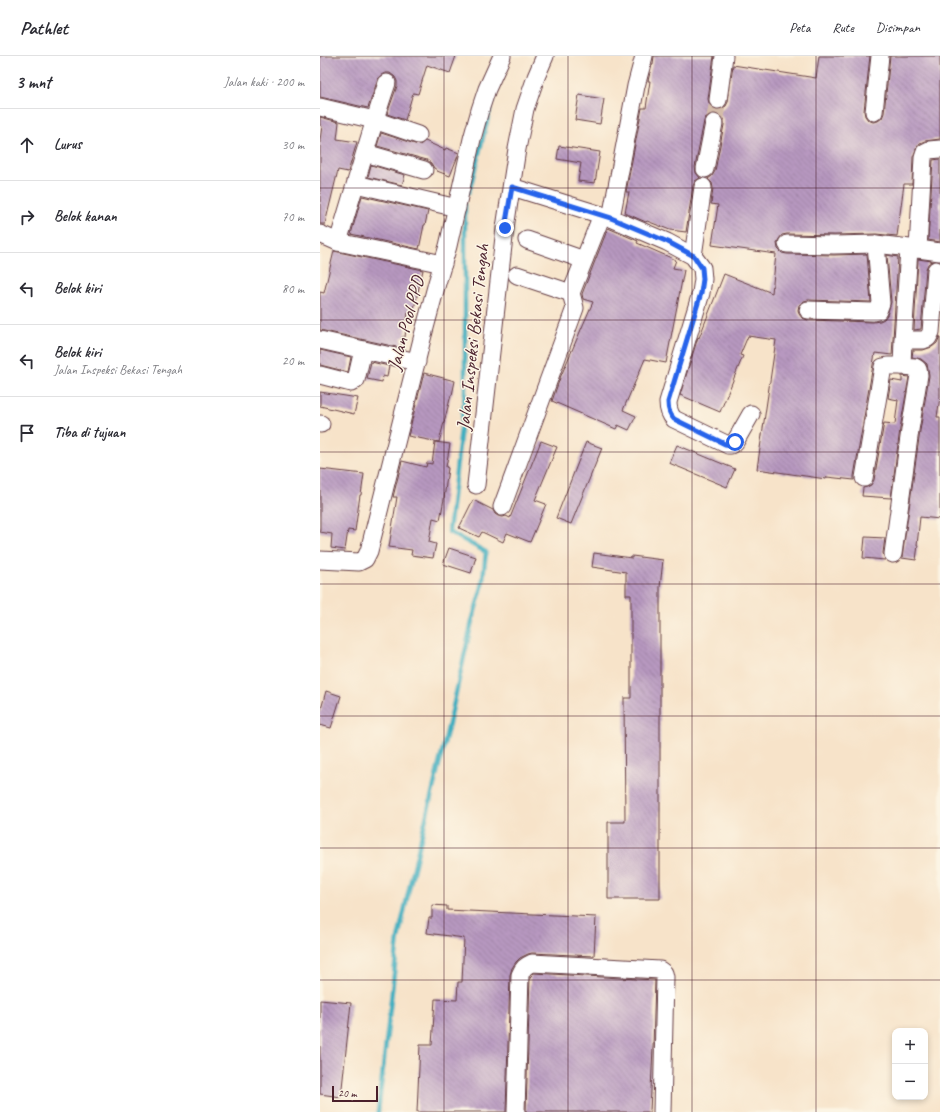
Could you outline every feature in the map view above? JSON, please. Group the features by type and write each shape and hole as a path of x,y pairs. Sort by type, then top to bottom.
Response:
{"street":[{"name":"Jalan Pool PPD","path":"320,560 359,562 365,559 369,551 437,283 448,246 472,139 487,89 502,56"},
{"name":"Jalan Inspeksi Bekasi Tengah","path":"476,485 505,228 517,149 525,109 545,56"},
{"path":"502,507 575,308 571,293 584,260 606,217 644,56"},
{"path":"718,100 724,56"},
{"path":"874,112 880,56"},
{"path":"338,242 374,120 387,84"},
{"path":"320,107 374,120 418,135"},
{"path":"705,169 714,123"},
{"path":"902,366 903,340 923,158 925,152 940,149"},
{"path":"365,153 424,170"},
{"path":"356,184 457,208"},
{"path":"512,187 606,217 668,242 694,256 702,268 703,279 701,293 668,402 670,415 674,419 728,445 731,445 735,442 751,414"},
{"path":"694,256 703,187"},
{"path":"320,234 338,242 443,264"},
{"path":"527,240 584,260"},
{"path":"787,244 876,244 940,252"},
{"path":"808,310 873,312 878,310 881,303 876,244"},
{"path":"903,340 923,340 928,338 931,332 936,270"},
{"path":"517,275 571,293"},
{"path":"320,340 417,362"},
{"path":"320,375 351,383 353,382 356,380 363,350"},
{"path":"864,478 883,367 915,367 919,372 893,554"},
{"path":"516,1112 520,976 526,965 532,963 660,970 664,973 662,1112"}],"building":[{"path":"320,56 456,56 450,73 427,65 418,94 413,93 405,120 387,114 397,86 395,77 390,73 381,75 378,79 368,108 320,97"},
{"path":"654,56 714,56 708,99 712,108 717,110 726,106 728,102 733,65 816,78 819,56 870,56 864,111 868,120 873,122 882,118 884,113 890,56 940,56 940,139 920,143 916,149 913,157 912,184 904,184 897,236 876,234 787,234 782,235 777,243 778,249 782,253 787,254 867,254 871,302 804,301 799,305 798,310 802,318 808,320 873,322 884,319 887,315 891,302 887,255 898,257 892,355 875,353 854,480 827,477 826,479 757,469 776,340 748,336 740,355 743,356 720,412 680,395 698,337 699,338 724,274 772,293 776,254 712,245 718,205 711,204 713,188 712,183 708,179 715,171 724,125 724,120 716,113 710,114 704,121 695,167 696,173 700,178 695,181 693,186 686,232 670,230 625,213 629,192 626,192 642,108 646,108 650,81 648,81"},
{"path":"579,95 604,99 600,124 575,120"},
{"path":"320,117 339,122 337,139 357,142 348,172 338,170 325,224 320,224 320,140 322,126 320,125"},
{"path":"381,133 420,145 425,141 445,150 446,148 459,153 450,176 437,171 427,160 377,146"},
{"path":"559,146 600,152 595,183 578,181 581,163 557,159"},
{"path":"940,159 940,242 928,240 933,160"},
{"path":"371,165 405,175 402,185 368,177"},
{"path":"362,196 428,211 419,249 351,234"},
{"path":"608,228 638,241 637,243 676,260 673,268 684,270 666,363 645,359 623,410 636,416 629,430 618,425 616,429 552,401 560,378 593,302 583,299 582,294"},
{"path":"334,251 423,270 413,313 408,312 405,337 402,337 401,348 320,330 320,292 324,293"},
{"path":"918,259 932,261 928,264 926,269 921,329 914,330"},
{"path":"940,336 940,397 937,417 940,417 940,519 920,517 916,560 902,558 929,376 927,364 921,359 912,357 913,350 923,350 932,347 937,343"},
{"path":"320,350 351,357 348,372 320,365"},
{"path":"371,362 389,366 387,377 383,376 382,382 367,379"},
{"path":"424,373 455,381 439,442 408,436"},
{"path":"902,376 909,377 900,429 891,498 862,496 863,488 871,485 874,480 884,423 895,424 898,400 888,398 891,380 902,382"},
{"path":"320,392 358,398 354,414 320,406"},
{"path":"541,441 557,447 535,500 546,504 530,542 507,533 503,542 482,532 479,537 459,528 473,500 493,510 498,516 506,516 510,518"},
{"path":"435,442 450,444 446,467 448,468 444,499 440,520 433,518 429,542 436,544 433,558 411,555 412,550 389,547 397,497 393,497 402,461 426,467 427,463 432,464"},
{"path":"586,442 602,448 571,524 556,518"},
{"path":"677,445 735,469 727,487 669,463"},
{"path":"320,469 364,474 355,531 348,530 345,550 331,548 332,534 320,532"},
{"path":"865,537 885,538 883,553 885,560 863,558"},
{"path":"449,548 476,557 471,573 443,564"},
{"path":"594,553 663,560 660,587 660,899 608,899 608,822 625,822 624,698 631,698 631,595 626,595 626,572 592,567"},
{"path":"326,691 341,696 331,728 320,725 320,713"},
{"path":"432,905 447,906 447,910 596,917 594,956 532,953 520,958 512,968 510,975 506,1112 417,1112 420,1045 432,1045 435,999 457,1000 458,982 462,982 464,938 427,933 429,918 432,918"},
{"path":"534,973 655,980 650,1112 526,1112 530,977"},
{"path":"320,1000 351,1003 341,1097 320,1094"}],"waterway":[{"path":"469,192 494,94"},
{"path":"378,1112 398,939 472,621 482,587 486,552 449,532 465,393 465,204"}],"tunnel":[{"path":"714,123 718,100"}],"route":[{"path":"505,228 512,187 611,218 668,242 694,256 702,268 703,279 701,293 668,402 668,409 670,415 674,419 725,444 731,445 735,442"}]}
